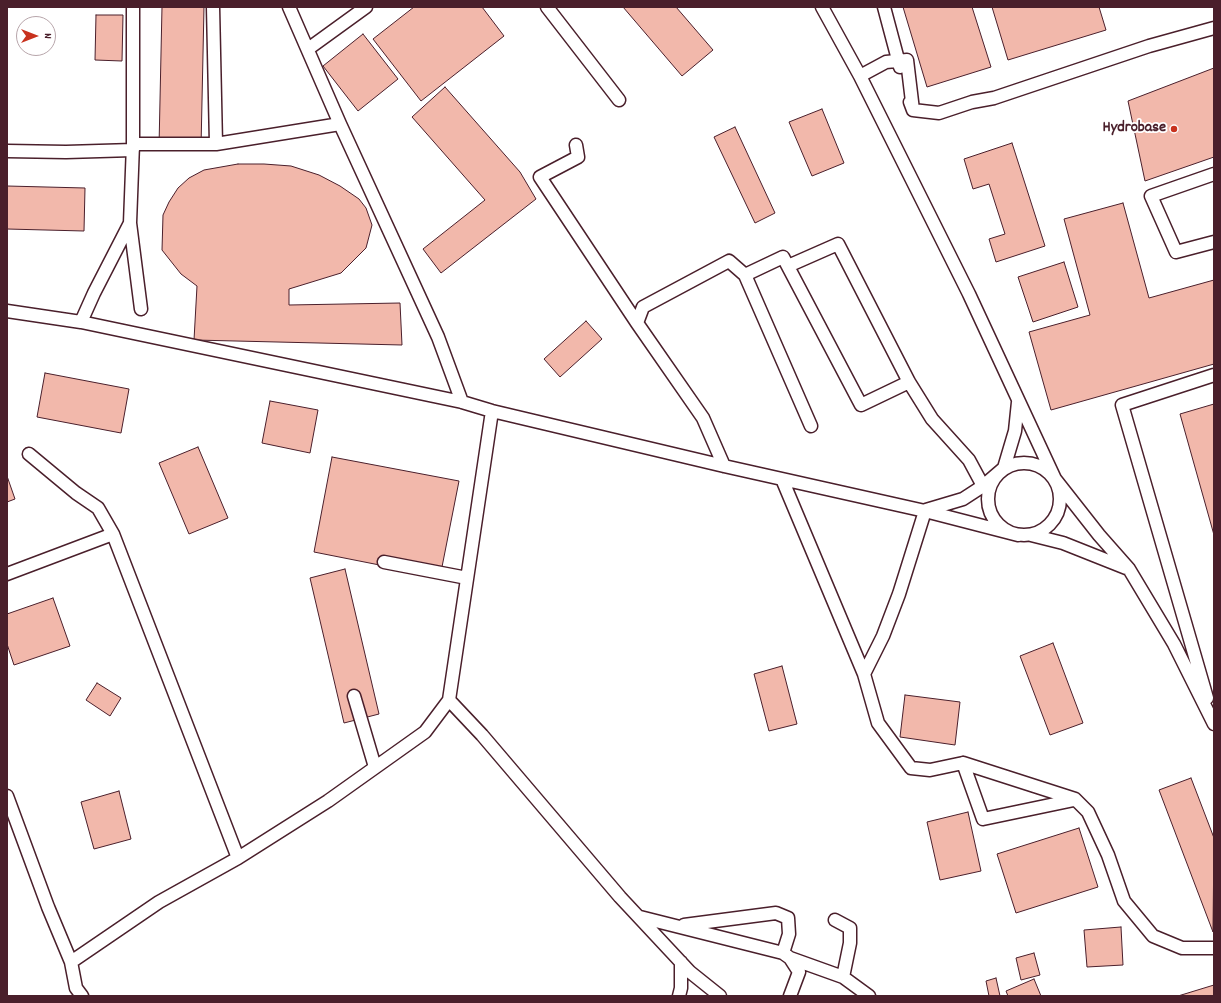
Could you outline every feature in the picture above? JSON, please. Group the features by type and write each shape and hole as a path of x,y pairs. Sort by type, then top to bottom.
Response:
{"lane":[{"path":"133,7 133,147 130,223 141,308"},
{"path":"214,7 216,144"},
{"path":"289,7 340,124 438,336 462,402"},
{"path":"308,49 366,7"},
{"path":"547,7 620,100"},
{"path":"822,7 860,76 968,294 1059,489 1060,502 1058,511 1052,522 1044,530 1031,535"},
{"path":"884,7 913,110"},
{"path":"913,110 939,113 972,102 994,98 1149,46 1214,28"},
{"path":"860,76 886,62 907,60 913,110"},
{"path":"7,151 66,152 133,147 216,144 340,124"},
{"path":"576,145 578,157 540,177 637,323 703,418 724,466"},
{"path":"1214,174 1151,196 1176,252 1214,242"},
{"path":"81,322 94,293 130,223"},
{"path":"788,266 838,244 909,382 932,419 968,460 983,486"},
{"path":"745,275 783,257 861,405 909,382"},
{"path":"637,323 643,307 729,261 745,275 811,426"},
{"path":"7,311 81,322 462,402 492,411 724,466 925,511 1018,535 1031,535 1063,543 1129,569"},
{"path":"1214,375 1122,404 1214,721"},
{"path":"1018,401 1015,431 1004,468 993,479 987,498 988,508 994,520 1000,527 1018,535"},
{"path":"71,962 159,902 238,858 328,801 425,732 449,700 492,411"},
{"path":"29,454 76,493 98,508 113,534 238,858"},
{"path":"925,511 962,499 983,486 1004,468 1018,462 1031,463 1046,469 1099,535 1129,569 1174,644 1214,724"},
{"path":"782,479 864,674 878,723 911,768 930,770 962,763 1075,800 1088,812 1108,855 1124,901 1153,936 1182,948 1214,948"},
{"path":"864,674 886,629 899,594 925,511"},
{"path":"7,574 113,534"},
{"path":"384,562 467,578"},
{"path":"354,696 375,767"},
{"path":"449,700 482,735 620,897 690,972 720,996"},
{"path":"962,763 983,819 1075,800"},
{"path":"7,796 48,907 71,962 76,993"},
{"path":"677,926 776,913 788,918 789,934 787,955 799,972 790,996"},
{"path":"640,917 787,955 843,977 869,996"},
{"path":"835,920 850,928 850,943 843,977"},
{"path":"679,996 681,988 681,962"}],"building":[{"path":"162,7 204,7 201,148 159,147"},
{"path":"414,7 482,7 504,36 421,101 373,39"},
{"path":"623,7 676,7 713,50 682,76"},
{"path":"903,7 972,7 991,67 927,87"},
{"path":"992,7 1099,7 1106,30 1008,60"},
{"path":"96,15 123,15 122,61 95,60"},
{"path":"363,34 398,79 358,111 323,66"},
{"name":"Hydrobase","path":"1214,68 1214,157 1145,181 1128,101"},
{"path":"445,87 520,172 536,199 441,273 423,249 485,200 412,117"},
{"path":"822,109 844,163 812,176 789,122"},
{"path":"735,127 775,213 755,223 714,137"},
{"path":"1012,143 1045,246 996,262 989,239 1005,234 989,184 973,189 964,159"},
{"path":"238,164 291,166 319,175 340,186 359,199 366,208 372,225 366,248 341,273 289,289 289,305 400,303 402,345 194,340 197,286 181,274 162,250 163,215 178,188 189,178 204,170"},
{"path":"7,186 85,188 84,231 7,229"},
{"path":"1123,203 1149,298 1214,280 1214,364 1051,410 1029,332 1090,315 1064,219"},
{"path":"1064,262 1078,307 1033,322 1018,277"},
{"path":"586,321 602,339 560,377 544,359"},
{"path":"45,373 129,389 121,433 37,417"},
{"path":"270,401 318,410 310,453 262,443"},
{"path":"1214,404 1214,535 1180,414"},
{"path":"198,447 228,518 189,534 159,463"},
{"path":"332,457 459,481 440,577 314,552"},
{"path":"7,476 15,499 7,502"},
{"path":"345,569 379,714 344,723 310,578"},
{"path":"53,598 70,646 14,665 7,644 7,614"},
{"path":"1053,643 1083,723 1050,735 1020,656"},
{"path":"782,666 797,724 769,731 754,674"},
{"path":"97,683 121,698 110,716 86,700"},
{"path":"905,695 960,702 955,745 900,737"},
{"path":"1191,778 1214,838 1213,932 1159,790"},
{"path":"119,791 131,839 94,849 81,802"},
{"path":"968,812 981,871 940,880 927,822"},
{"path":"1079,828 1098,887 1016,913 997,854"},
{"path":"1121,927 1123,965 1087,967 1084,930"},
{"path":"1034,953 1040,975 1021,980 1016,958"},
{"path":"996,978 1000,996 989,996 986,981"},
{"path":"1034,979 1041,996 1008,996 1006,991"},
{"path":"1214,985 1214,996 1178,996"}],"place":[{"name":"Hydrobase","path":"1174,129"}]}
